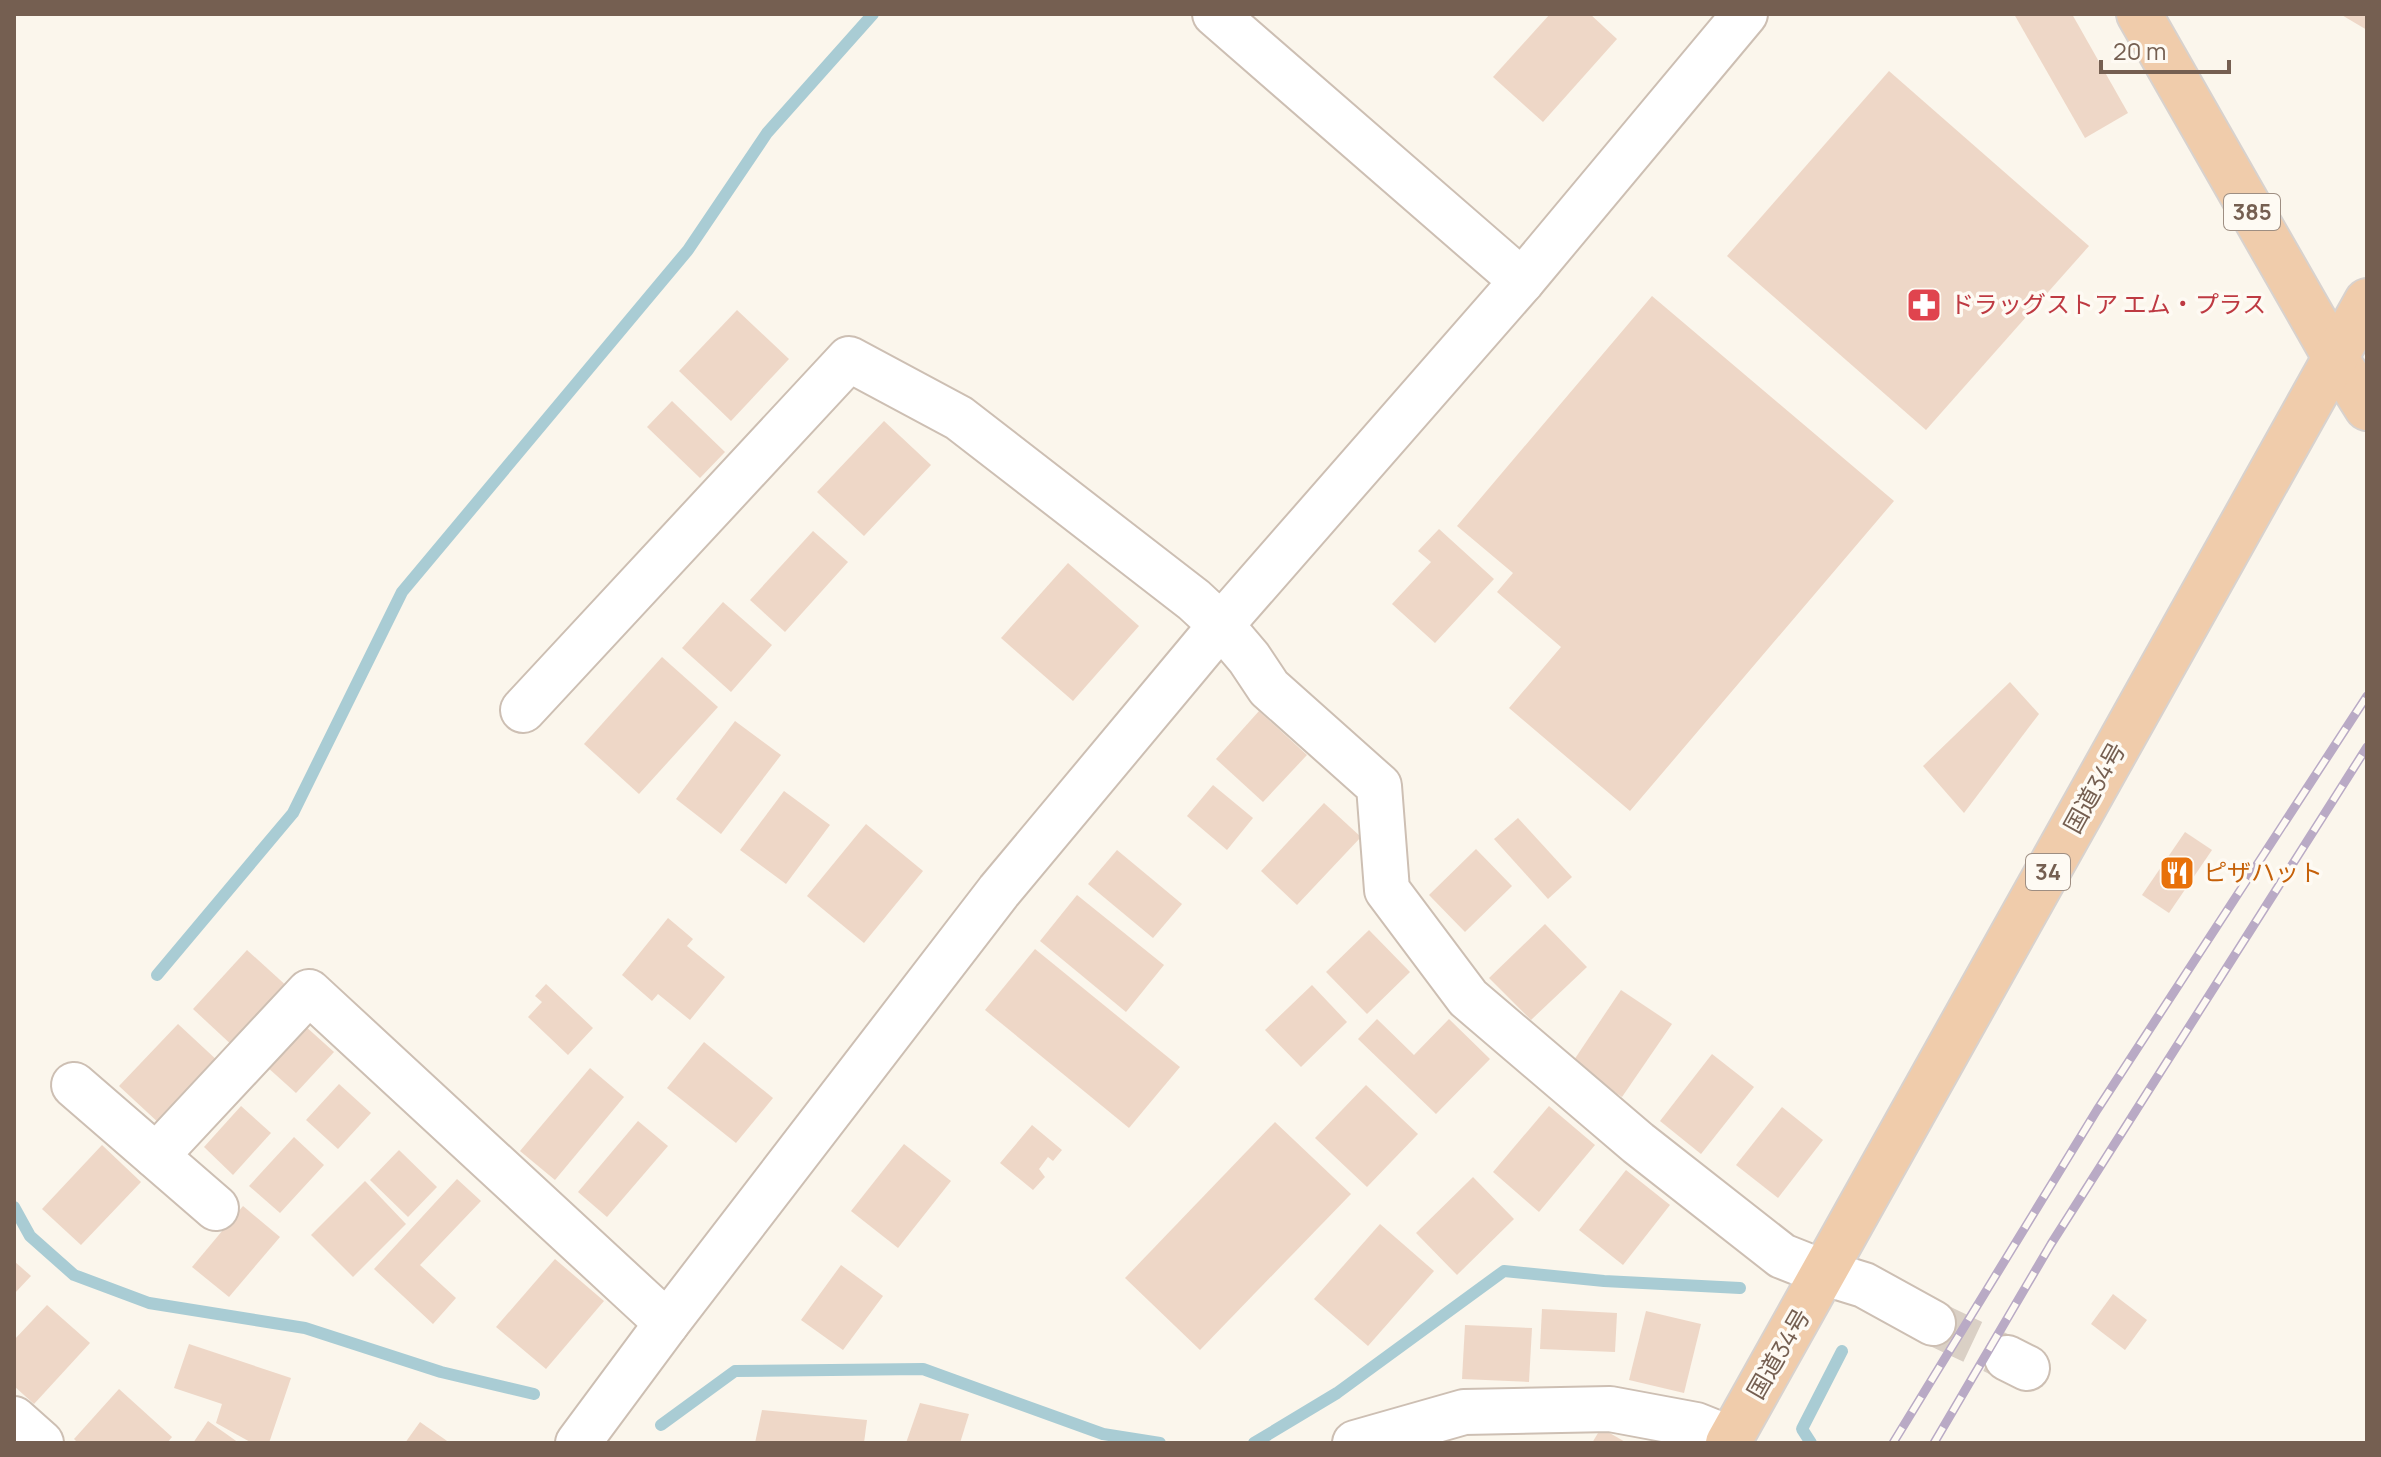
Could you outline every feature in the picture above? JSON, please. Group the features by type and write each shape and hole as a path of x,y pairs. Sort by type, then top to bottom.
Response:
{"highway":[{"name":"385","path":"2139,14 2367,408"},
{"name":"国道34号","path":"1730,1441 2367,301"}],"street":[{"path":"1215,14 1522,281"},
{"path":"578,1443 999,891 1221,625 1522,281 1745,14"},
{"path":"523,710 849,359 959,418 1194,600 1221,625 1269,688 1379,786 1387,890 1468,998 1638,1143 1782,1256 1864,1285 1933,1323"},
{"path":"156,1156 309,992 667,1323"},
{"path":"74,1085 216,1208"},
{"path":"1355,1443 1464,1412 1610,1409 1696,1425 1730,1441"},
{"path":"14,1419 41,1443"}],"building":[{"path":"1550,14 1590,14 1617,39 1543,122 1493,77"},
{"path":"2014,14 2072,14 2128,113 2085,138"},
{"path":"2340,14 2367,14 2367,30"},
{"path":"1889,71 2089,246 1926,430 1727,256"},
{"path":"1652,296 1894,501 1630,811 1509,708 1561,647 1497,592 1513,573 1457,526"},
{"path":"737,310 789,359 731,421 679,371"},
{"path":"672,401 725,452 700,478 647,427"},
{"path":"884,421 931,465 864,536 817,492"},
{"path":"1439,529 1494,579 1435,643 1392,604 1431,562 1418,551"},
{"path":"813,531 848,562 785,632 750,600"},
{"path":"1068,563 1139,626 1073,701 1001,638"},
{"path":"723,602 772,645 731,692 682,648"},
{"path":"662,657 718,707 639,794 584,744"},
{"path":"2010,682 2039,714 1964,813 1923,766"},
{"path":"1259,711 1307,755 1263,802 1216,759"},
{"path":"735,721 781,755 721,834 676,799"},
{"path":"1213,785 1253,818 1227,850 1187,816"},
{"path":"784,791 830,825 786,884 740,850"},
{"path":"1324,803 1361,837 1297,905 1261,871"},
{"path":"1518,818 1572,877 1548,899 1494,839"},
{"path":"866,824 923,871 864,943 807,896"},
{"name":"ピザハット","path":"2185,832 2212,850 2169,913 2142,895"},
{"path":"1476,849 1512,886 1465,932 1429,895"},
{"path":"1117,850 1182,904 1153,938 1088,884"},
{"path":"1077,895 1164,965 1126,1012 1040,941"},
{"path":"668,918 693,939 687,946 725,977 690,1020 658,994 652,1001 622,975"},
{"path":"1545,924 1587,967 1531,1020 1489,978"},
{"path":"1369,930 1410,972 1367,1014 1326,972"},
{"path":"1035,949 1180,1067 1129,1128 985,1010"},
{"path":"247,950 290,989 235,1048 193,1009"},
{"path":"546,984 593,1028 568,1055 528,1017 542,1002 535,996"},
{"path":"1312,985 1347,1022 1301,1067 1265,1030"},
{"path":"1621,990 1672,1024 1622,1097 1572,1063"},
{"path":"1377,1019 1414,1055 1449,1019 1490,1059 1436,1114 1358,1039"},
{"path":"178,1024 220,1063 161,1125 119,1086"},
{"path":"304,1025 334,1052 296,1093 266,1066"},
{"path":"704,1042 773,1098 736,1143 667,1088"},
{"path":"1712,1054 1754,1087 1701,1154 1660,1121"},
{"path":"590,1068 624,1097 555,1180 520,1151"},
{"path":"339,1084 371,1113 338,1149 306,1120"},
{"path":"1366,1085 1418,1134 1367,1187 1315,1138"},
{"path":"241,1106 271,1133 233,1175 204,1147"},
{"path":"1549,1106 1595,1145 1539,1212 1493,1172"},
{"path":"1782,1107 1823,1140 1778,1198 1736,1165"},
{"path":"638,1121 668,1146 607,1217 578,1192"},
{"path":"1275,1122 1351,1194 1200,1350 1125,1278"},
{"path":"1032,1125 1062,1150 1053,1161 1048,1157 1039,1169 1045,1177 1033,1190 1000,1163"},
{"path":"294,1137 324,1165 280,1213 249,1186"},
{"path":"904,1144 951,1181 898,1248 851,1211"},
{"path":"102,1145 141,1182 81,1245 42,1209"},
{"path":"399,1150 437,1187 408,1217 370,1180"},
{"path":"1626,1170 1670,1205 1623,1265 1579,1230"},
{"path":"1473,1177 1514,1219 1457,1275 1416,1233"},
{"path":"457,1179 481,1201 420,1265 456,1298 433,1324 374,1269"},
{"path":"365,1181 406,1224 353,1277 311,1235"},
{"path":"243,1206 280,1237 229,1297 192,1267"},
{"path":"1380,1224 1434,1271 1368,1346 1314,1299"},
{"path":"555,1259 604,1301 546,1369 496,1327"},
{"path":"14,1261 31,1276 14,1294"},
{"path":"841,1265 883,1296 843,1350 801,1320"},
{"path":"2113,1294 2147,1320 2125,1350 2091,1324"},
{"path":"47,1305 90,1343 34,1404 14,1386 14,1340"},
{"path":"1542,1309 1617,1313 1615,1352 1540,1349"},
{"path":"1646,1311 1701,1324 1684,1393 1629,1380"},
{"path":"1465,1325 1532,1328 1529,1382 1462,1379"},
{"path":"189,1344 291,1378 269,1443 252,1443 216,1423 222,1404 174,1388"},
{"path":"119,1389 172,1437 167,1443 78,1443 74,1439"},
{"path":"920,1403 969,1414 960,1443 906,1443"},
{"path":"762,1410 867,1420 864,1443 755,1443"},
{"path":"208,1421 239,1443 193,1443"},
{"path":"420,1422 450,1443 405,1443"},
{"path":"1601,1428 1627,1443 1592,1443"}],"waterway":[{"path":"157,975 293,813 402,592 688,250 767,133 873,14"},
{"path":"14,1207 30,1236 74,1275 149,1303 305,1328 441,1372 534,1394"},
{"path":"1254,1443 1337,1393 1504,1271 1604,1281 1740,1288"},
{"path":"1811,1443 1802,1429 1842,1351"},
{"path":"661,1425 735,1371 923,1369 1103,1434 1160,1443"}],"tunnel":[{"path":"1933,1323 2007,1358"}],"railway":[{"path":"1893,1443 2097,1110 2367,696"},
{"path":"1934,1443 2051,1244 2367,747"}],"place":[{"name":"ドラッグストア エム・プラス","path":"1924,305"},
{"name":"ピザハット","path":"2177,873"}]}
